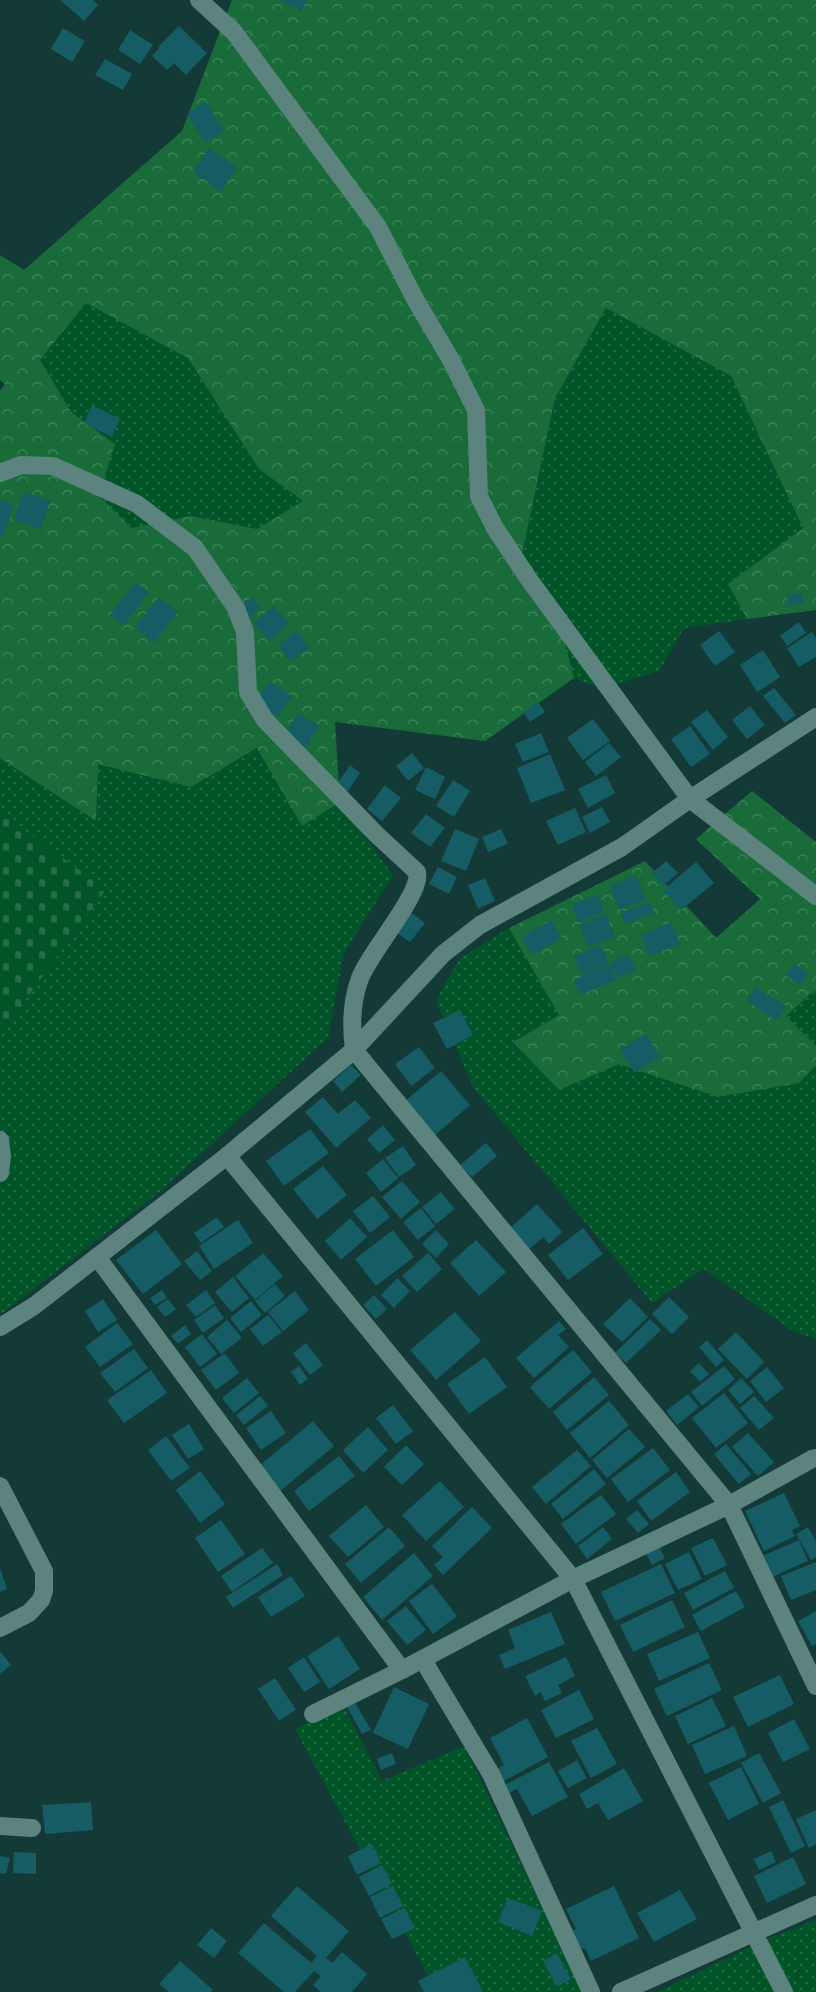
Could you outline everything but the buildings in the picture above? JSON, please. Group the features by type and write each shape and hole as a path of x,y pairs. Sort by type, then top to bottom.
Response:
{"street":[{"path":"199,0 234,32 378,226 476,410 479,496 495,528 528,578 690,799 816,896"},
{"path":"0,473 21,465 53,466 137,504 195,548 236,608 245,632 248,693 265,720 377,835 417,872 418,883 402,911 370,957 358,981 352,1012 354,1050 729,1505 816,1686"},
{"path":"0,1327 34,1306 227,1156 354,1050 443,954 480,925 622,847 690,799 816,717"},
{"path":"0,1140 2,1156 0,1173"},
{"path":"227,1156 573,1579 784,1992"},
{"path":"97,1257 402,1670"},
{"path":"313,1714 423,1660 573,1579 729,1505 816,1458"},
{"path":"0,1486 44,1571 44,1591 41,1600 29,1613 0,1628"},
{"path":"423,1660 491,1774 591,1992"},
{"path":"0,1826 32,1828"},
{"path":"621,1992 816,1905"}],"green space":[{"path":"232,0 816,0 816,610 747,619 728,584 803,528 731,376 606,308 555,398 521,559 556,609 574,678 485,741 335,722 340,802 302,826 257,748 191,787 98,764 96,821 0,758 0,391 5,384 0,380 0,255 24,270 182,131","holes":["86,303 188,358 259,469 303,501 257,529 191,516 132,528 99,496 115,444 71,412 40,360"]},
{"path":"86,303 189,358 259,469 304,501 257,529 191,516 132,528 99,496 115,444 71,412 40,360"},
{"path":"606,308 731,376 803,528 728,584 747,619 684,628 659,671 602,689 574,678 556,609 521,559 555,398"},
{"path":"258,748 302,825 340,802 393,875 344,953 328,1038 158,1193 0,1315 0,758 96,821 98,763 191,787"},
{"path":"752,791 816,842 816,992 814,991 786,1016 816,1046 816,1065 799,1083 718,1097 619,1064 559,1090 513,1042 559,1015 509,928 645,861 716,938 760,899 696,839"},
{"path":"0,813 106,889 0,1035"},
{"path":"509,928 560,1015 513,1041 559,1090 619,1063 718,1097 798,1083 816,1065 816,1339 793,1331 704,1269 652,1303 473,1087 436,1001 459,959"},
{"path":"816,992 816,1046 785,1016"},
{"path":"343,1705 382,1781 464,1746 583,1992 437,1992 295,1729"},
{"path":"816,1920 816,1992 657,1992 769,1938"}]}
